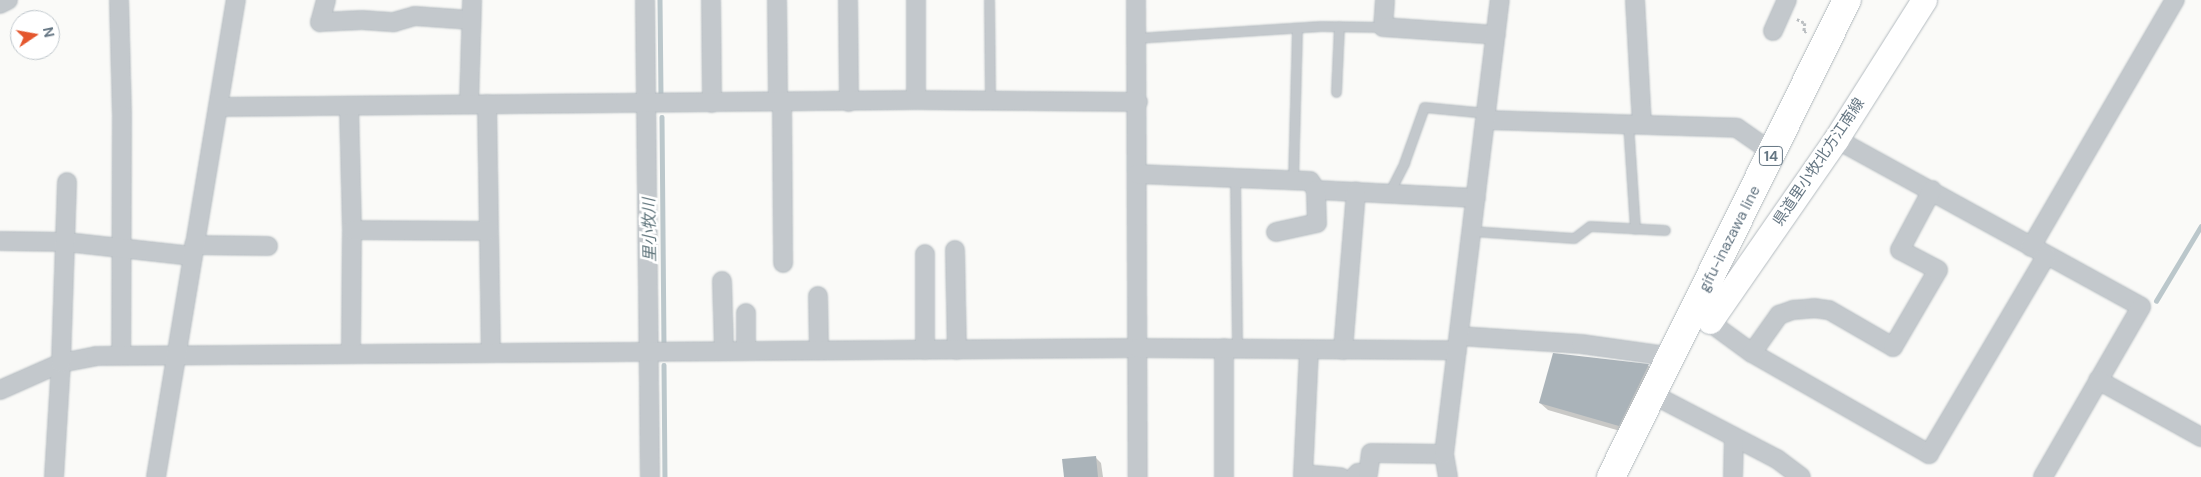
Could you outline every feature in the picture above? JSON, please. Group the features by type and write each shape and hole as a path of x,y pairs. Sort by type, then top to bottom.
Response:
{"main road":[{"name":"gifu-inazawa line","path":"1611,477 1673,357 1701,316 1773,153 1847,0"},
{"name":"県道里小牧北方江南線","path":"1701,316 1836,139 1924,0"}],"street":[{"path":"0,4 8,0"},
{"path":"119,0 122,248 121,355"},
{"path":"156,477 236,0"},
{"path":"326,0 320,22 362,20 394,22 415,16 471,20"},
{"path":"472,0 471,20 489,231 491,353"},
{"path":"646,0 650,477"},
{"path":"711,0 712,103"},
{"path":"777,0 783,263"},
{"path":"848,0 849,102"},
{"path":"916,0 916,100"},
{"path":"1136,0 1138,102 1138,477"},
{"path":"1385,0 1382,27 1496,35"},
{"path":"1448,477 1444,454 1500,0"},
{"path":"1635,0 1635,124"},
{"path":"1773,31 1787,0"},
{"path":"1701,316 1752,353 1928,454 2175,0"},
{"path":"218,107 780,103 916,100 1138,102"},
{"path":"349,106 352,230 351,354"},
{"path":"1487,117 1737,128 1773,153"},
{"path":"1836,139 2141,306 2043,477"},
{"path":"1137,174 1310,181 1316,190 1317,223 1276,232"},
{"path":"54,477 61,363 67,182"},
{"path":"1316,190 1476,198"},
{"path":"1752,353 1779,316 1792,310 1814,308 1829,310 1893,348 1938,270 1900,250 1932,190"},
{"path":"1343,350 1356,192"},
{"path":"352,230 489,231"},
{"path":"0,241 66,242 122,248 193,251 268,246"},
{"path":"955,250 957,350"},
{"path":"925,254 925,350"},
{"path":"722,281 724,350"},
{"path":"818,296 819,350"},
{"path":"746,313 746,350"},
{"path":"0,390 61,363 96,356 121,355 491,353 649,350 1230,348 1343,350 1458,343 1581,344 1673,357"},
{"path":"1224,477 1230,348"},
{"path":"1309,350 1303,476 1341,477"},
{"path":"2098,380 2201,437"},
{"path":"1654,395 1777,459 1802,477"},
{"path":"1733,477 1734,437"},
{"path":"1354,477 1358,473 1368,474 1371,453 1444,454"}],"lane":[{"path":"989,0 990,101"},
{"path":"1136,38 1339,26 1382,27"},
{"path":"1336,92 1339,26"},
{"path":"1293,181 1297,28"},
{"path":"1389,193 1404,163 1424,107 1487,117"},
{"path":"1635,124 1635,230"},
{"path":"1230,348 1235,178"},
{"path":"1472,232 1574,238 1590,226 1635,230 1666,230"}],"path":[{"path":"1805,23 1804,32 1813,27"}],"building":[{"path":"1553,353 1649,364 1619,426 1539,403"},
{"path":"1096,456 1098,477 1064,477 1062,459"}],"waterway":[{"name":"里小牧川","path":"660,0 661,98"},
{"name":"里小牧川","path":"662,117 664,342"},
{"path":"2156,301 2201,226"},
{"name":"里小牧川","path":"664,365 665,477"}]}
